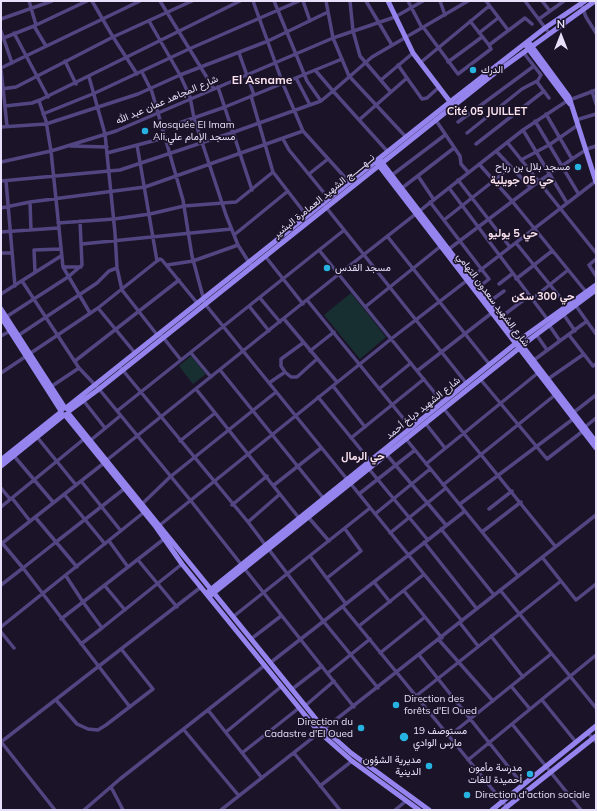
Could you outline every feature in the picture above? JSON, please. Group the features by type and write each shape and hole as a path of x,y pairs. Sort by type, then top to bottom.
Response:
{"main road":[{"path":"388,1 413,53 438,88 452,104"},
{"name":"نــهـــــج الشهيد العمامرة البشير","path":"263,254 528,45 545,28 583,4 595,1"},
{"name":"نــهـــــج الشهيد العمامرة البشير","path":"161,335 251,264 307,216 324,206 329,199 379,162 388,152 406,137 523,52 528,45 549,33 583,4"},
{"path":"528,45 569,102 594,170 596,181"},
{"name":"شارع الشهيد سعدون التهامي","path":"379,162 402,188 417,212 448,249 493,312 540,372 555,395 596,442"},
{"name":"شارع الشهيد سعدون التهامي","path":"379,162 441,246 478,287 501,317 519,345 534,360 540,372 548,379 572,416"},
{"name":"شارع الشهيد دباخ أحمد","path":"210,593 266,548 299,518 324,499 369,469 372,463 387,455 426,424 467,384 490,365 536,334 548,322 564,315 569,308 576,306 596,284"},
{"name":"شارع الشهيد دباخ أحمد","path":"266,548 309,518 412,429 481,380 519,345 548,322 596,290"},
{"name":"نــهـــــج الشهيد العمامرة البشير","path":"65,411 99,389 121,368 198,304 204,301"},
{"path":"1,309 10,331 52,386 65,411 91,440 124,489 182,564 201,587 210,593 234,616 252,639 282,686 322,731 352,761 419,810"},
{"path":"4,317 19,335 28,355 84,439 160,525 210,593 267,664 291,690 302,707"},
{"path":"1,466 37,437 94,385 121,368 135,353 161,335"},
{"path":"1,460 65,411"},
{"name":"شارع الشهيد سعدون التهامي","path":"584,429 596,448"},
{"path":"492,810 596,726"},
{"path":"322,731 429,810"},
{"path":"505,809 549,772 595,739"}],"street":[{"path":"29,1 35,25 46,46"},
{"path":"1,19 52,1"},
{"path":"2,38 35,25 78,3 87,1"},
{"path":"92,1 101,19 137,74"},
{"path":"7,126 1,68 140,1"},
{"path":"160,1 200,68 216,88 234,132 252,190"},
{"path":"2,89 16,87 65,61 192,1"},
{"path":"5,106 20,105 39,101 48,97 240,1"},
{"path":"254,1 283,84 303,131 350,183"},
{"path":"274,1 304,75 321,101"},
{"path":"43,114 95,93 189,49 299,1"},
{"path":"303,1 310,21"},
{"path":"326,1 333,38 350,76 406,137"},
{"path":"350,1 353,30 357,49 364,62 390,92"},
{"path":"366,1 392,45"},
{"path":"408,1 423,28 458,74 491,49 470,21"},
{"name":"شارع المجاهد عمان عبد الله","path":"1,162 51,151 105,134 158,114 333,38 395,17 422,1"},
{"path":"440,1 445,15"},
{"path":"1,181 109,172 141,165 321,101 364,62 445,15 463,2 468,1"},
{"path":"486,1 508,30"},
{"path":"525,1 549,33"},
{"path":"542,1 550,11"},
{"path":"539,19 564,1"},
{"path":"583,4 595,30"},
{"path":"420,63 489,6"},
{"path":"1,126 46,124 99,107 150,89 180,75 268,41 328,12"},
{"path":"489,45 525,17 532,24"},
{"path":"479,33 498,18"},
{"path":"148,21 180,75 191,99 194,118 234,235 238,245 251,264"},
{"path":"1,31 2,38 12,63"},
{"path":"14,33 48,97"},
{"path":"448,62 482,37"},
{"path":"467,133 522,89 537,81 541,76 523,52"},
{"path":"239,53 247,76 258,123 273,172 307,216"},
{"path":"381,80 413,53"},
{"path":"162,130 225,107 342,59"},
{"path":"65,61 76,84"},
{"path":"398,65 422,99 427,98 438,88"},
{"path":"458,122 534,66"},
{"path":"315,70 388,152"},
{"path":"142,72 150,89 176,176 184,206 193,261 204,301 223,327 407,554 461,622 478,646"},
{"path":"89,77 99,107 105,134 114,219 117,268 122,290 138,311 161,335 181,360"},
{"path":"296,78 310,105"},
{"path":"359,120 407,78"},
{"path":"537,81 549,98"},
{"path":"3,543 282,321 338,274 535,121 594,90 596,104"},
{"path":"476,144 544,91"},
{"path":"39,101 46,124 51,151 63,267 90,313"},
{"path":"546,114 572,159"},
{"path":"521,160 549,145 577,123 596,114"},
{"path":"435,119 461,157 461,164 468,172"},
{"path":"535,121 578,193"},
{"path":"523,130 567,203"},
{"path":"1,208 30,202 145,187 240,155 303,131"},
{"path":"392,175 445,135"},
{"path":"107,153 164,138"},
{"path":"283,139 289,150 329,199"},
{"path":"507,142 596,253"},
{"path":"138,145 158,261"},
{"path":"67,146 107,147"},
{"path":"448,249 530,187 586,149 596,146"},
{"path":"402,188 454,148"},
{"path":"496,151 530,187"},
{"path":"309,174 328,159"},
{"path":"479,164 512,201 588,294"},
{"path":"444,220 511,167"},
{"path":"58,222 114,219 150,214 184,206 236,202 273,172"},
{"path":"418,176 444,220 489,279 478,287"},
{"path":"458,180 510,247"},
{"path":"6,181 15,286"},
{"path":"160,525 415,320 516,243 578,193 596,181"},
{"path":"449,188 500,255 560,341"},
{"path":"234,235 288,191"},
{"path":"30,202 31,230"},
{"path":"324,206 467,384"},
{"path":"4,317 35,299 68,277 81,266 83,263 80,221"},
{"path":"1,232 58,228"},
{"path":"82,244 154,238 188,232 232,229"},
{"path":"117,411 284,279 343,230"},
{"path":"387,236 490,365"},
{"path":"516,243 569,308"},
{"path":"167,265 193,261 238,245"},
{"path":"365,307 441,246"},
{"path":"35,272 34,250 60,248"},
{"path":"319,250 424,379 464,433 555,546"},
{"path":"516,280 552,251"},
{"path":"1,253 12,252"},
{"path":"263,254 303,304"},
{"path":"1,294 61,256"},
{"path":"1,373 98,308 161,259 198,304"},
{"path":"596,259 589,266 596,276"},
{"path":"63,267 81,266"},
{"path":"19,335 97,283 109,271 117,268"},
{"path":"501,317 550,285 568,270"},
{"path":"499,284 512,274"},
{"path":"75,362 179,280"},
{"path":"22,281 79,368 99,389 191,501 354,706"},
{"path":"489,302 504,291"},
{"path":"260,298 303,343 337,382"},
{"path":"307,300 412,429"},
{"path":"249,306 269,331"},
{"path":"576,306 596,334"},
{"path":"98,308 135,353"},
{"path":"417,371 493,312"},
{"path":"564,315 575,330"},
{"path":"534,360 570,335 587,321"},
{"path":"1,336 10,331"},
{"path":"310,351 334,332"},
{"path":"536,334 547,350"},
{"path":"570,335 593,366 596,364"},
{"path":"303,343 281,359 281,366 285,372 291,377 297,377 317,359"},
{"path":"191,353 211,377"},
{"path":"548,379 584,354"},
{"path":"379,389 411,363"},
{"path":"52,386 79,368"},
{"path":"121,368 213,482 248,522 286,574 378,688"},
{"path":"220,370 252,412 324,499"},
{"path":"269,383 285,372"},
{"path":"426,464 540,372"},
{"path":"351,438 424,379"},
{"path":"481,380 547,459 596,418"},
{"path":"333,386 365,427"},
{"path":"196,390 228,431 267,476 299,518"},
{"path":"142,504 170,477 276,392"},
{"path":"390,533 428,503 481,454 555,395"},
{"path":"460,504 536,446 596,395"},
{"path":"318,397 372,463"},
{"path":"83,400 105,428"},
{"path":"180,440 215,413"},
{"path":"91,440 120,416"},
{"path":"426,424 445,448"},
{"path":"37,437 76,485"},
{"path":"1,507 84,439"},
{"path":"406,439 518,576"},
{"path":"274,485 321,448"},
{"path":"359,494 415,450"},
{"path":"387,455 446,525"},
{"path":"14,456 33,480 54,502"},
{"path":"375,514 430,468"},
{"path":"369,469 426,540 477,609"},
{"path":"232,505 267,476"},
{"path":"81,481 121,531"},
{"path":"1,488 30,521"},
{"path":"1,585 124,489"},
{"path":"489,509 512,491"},
{"path":"64,494 128,567"},
{"path":"248,522 280,494"},
{"path":"482,532 521,502"},
{"path":"234,616 370,508"},
{"path":"84,810 208,710 324,622 407,554 465,511"},
{"path":"1,627 143,513"},
{"path":"221,810 596,515"},
{"path":"36,517 77,567"},
{"path":"309,518 329,541"},
{"path":"326,578 361,551 345,529"},
{"path":"441,529 494,595"},
{"path":"1,536 3,543 130,707"},
{"path":"61,619 164,539"},
{"path":"310,556 359,626 502,802 505,809"},
{"path":"542,557 576,600 596,584"},
{"path":"138,560 177,607"},
{"path":"81,644 182,564"},
{"path":"359,626 423,575"},
{"path":"66,576 102,628"},
{"path":"416,696 561,581"},
{"path":"374,582 390,602"},
{"path":"105,586 125,610"},
{"path":"55,810 1,742 122,650 201,587"},
{"path":"404,590 458,662 493,701"},
{"path":"500,590 596,708"},
{"path":"252,639 281,616"},
{"path":"380,653 425,617"},
{"path":"1,632 14,648"},
{"path":"491,636 523,677"},
{"path":"328,673 370,639"},
{"path":"56,700 77,724 88,729 98,730 130,707 153,689 122,650"},
{"path":"449,736 551,654"},
{"path":"419,655 523,785"},
{"path":"468,760 596,655"},
{"path":"291,690 322,666"},
{"path":"242,752 334,682"},
{"path":"226,732 282,686"},
{"path":"511,686 530,709"},
{"path":"542,700 576,742"},
{"path":"208,710 262,778"},
{"path":"512,724 581,810"},
{"path":"184,730 239,796"},
{"path":"588,733 595,739"},
{"path":"294,753 340,810"},
{"path":"320,786 352,761"},
{"path":"111,787 124,810"},
{"path":"395,810 406,801"}],"green space":[{"path":"351,293 386,337 360,359 324,315"},
{"path":"191,356 206,374 193,384 179,366"}],"place":[{"name":"الدرك","path":"473,70"},
{"name":"Mosquée El Imam Ali,مسجد الإمام علي","path":"145,131"},
{"name":"مسجد بلال بن رباح","path":"578,167"},
{"name":"مسجد القدس","path":"327,268"},
{"name":"Direction des forêts d'El Oued","path":"396,705"},
{"name":"Direction du Cadastre d'El Oued","path":"361,728"},
{"name":"مستوصف 19 مارس الوادي","path":"404,737"},
{"name":"مديرية الشؤون الدينية","path":"429,766"},
{"name":"مدرسة مأمون أحميدة للغات","path":"530,774"},
{"name":"Direction d'action sociale","path":"467,795"}],"district":[{"name":"El Asname","path":"262,80"},
{"name":"Cité 05 JUILLET","path":"487,112"},
{"name":"حي 05 جويلية","path":"522,181"},
{"name":"حي 5 يوليو","path":"513,234"},
{"name":"حي 300 سكن","path":"543,297"},
{"name":"حي الرمال","path":"363,457"}]}
